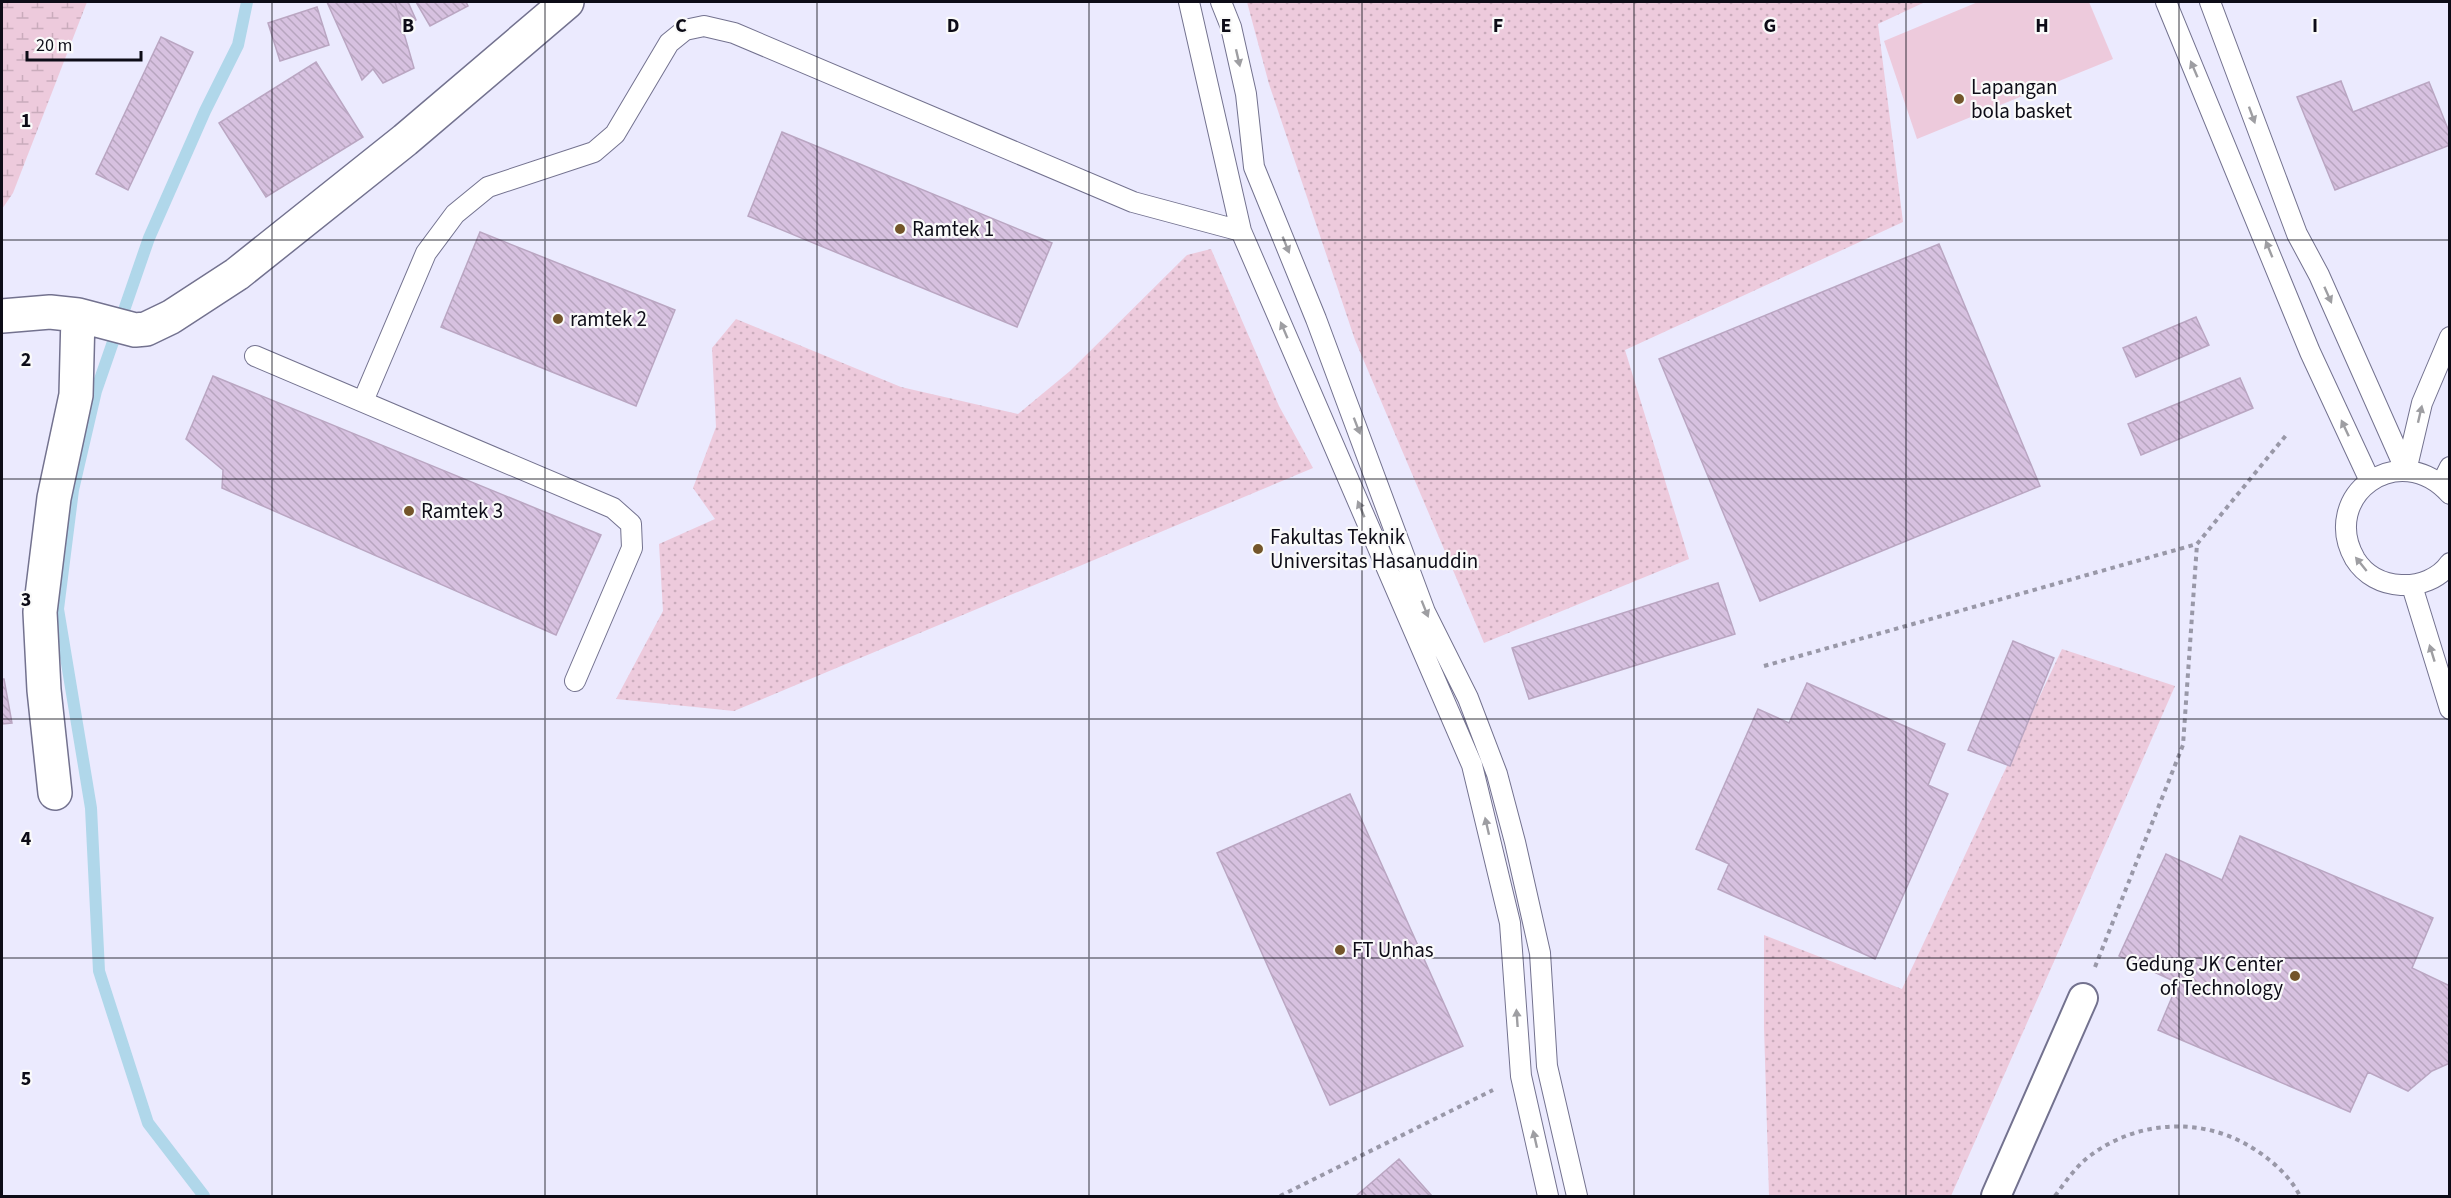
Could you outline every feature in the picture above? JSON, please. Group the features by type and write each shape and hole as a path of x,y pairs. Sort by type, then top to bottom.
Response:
{"street":[{"path":"2,316 50,312 89,318 135,330 146,329 171,317 237,274 405,140 567,2"},
{"path":"55,793 44,690 40,612 54,498 76,395 89,318"},
{"path":"1996,1197 2083,998"}],"lane":[{"path":"1189,2 1241,231 1472,765 1510,923 1521,1076 1548,1197"},
{"path":"1221,2 1231,27 1246,94 1254,167 1316,319 1425,612 1468,698 1497,774 1540,953 1547,1066 1577,1197"},
{"path":"2166,2 2310,352 2370,481"},
{"path":"2210,2 2296,234 2319,275 2406,471"},
{"path":"363,402 426,254 455,214 488,188 594,152 615,134 669,43 686,30 704,26 734,33 1133,202 1241,231"},
{"path":"2406,471 2422,403 2450,337"},
{"path":"255,356 613,508 631,524 632,548 575,681"},
{"path":"2448,571 2412,586 2393,585 2374,578 2360,566 2350,550 2346,531 2348,512 2356,495 2370,481 2388,472 2406,471 2425,474 2445,490 2450,467"},
{"path":"2412,586 2450,709"}],"path":[{"path":"1764,666 2197,544 2287,434"},
{"path":"2083,998 2183,745 2197,544"},
{"path":"1280,1197 1521,1076"},
{"path":"2055,1197 2069,1176 2090,1155 2126,1136 2143,1130 2172,1126 2202,1128 2231,1136 2257,1150 2280,1169 2300,1197"}],"green space":[{"path":"2,2 87,2 13,193 2,209"},
{"path":"1247,2 1925,2 1878,24 1903,222 1625,350 1689,559 1484,643 1355,340 1269,84"},
{"name":"Lapangan bola basket","path":"1978,2 2089,2 2113,59 1917,139 1884,41"},
{"path":"1211,249 1279,406 1313,468 734,711 616,699 663,611 659,544 715,519 693,488 716,427 712,348 736,319 901,387 1018,414 1070,371 1187,255"},
{"path":"2062,649 2175,686 1951,1196 1769,1196 1764,935 1902,989"}],"building":[{"path":"327,2 395,2 414,68 383,83 373,69 362,80"},
{"path":"395,2 408,2 416,20 402,27"},
{"path":"416,2 466,2 468,6 430,26"},
{"path":"317,7 329,45 280,61 268,23"},
{"path":"161,37 193,52 128,190 96,174"},
{"path":"316,62 363,137 266,197 219,123"},
{"path":"2341,81 2353,112 2429,82 2450,134 2450,145 2335,190 2297,97"},
{"name":"Ramtek 1","path":"782,132 1052,243 1017,327 748,216"},
{"name":"ramtek 2","path":"480,232 675,310 636,406 441,327"},
{"path":"1939,244 2040,486 1760,601 1659,359"},
{"path":"2196,317 2209,345 2136,377 2123,348"},
{"name":"Ramtek 3","path":"213,376 601,535 556,635 222,488 223,470 186,439"},
{"path":"2240,378 2253,408 2141,455 2128,424"},
{"path":"1718,583 1735,634 1529,699 1512,648"},
{"path":"2013,641 2054,658 2010,766 1968,750"},
{"path":"2,679 4,679 12,723 2,724"},
{"path":"1807,683 1945,744 1928,785 1948,794 1875,959 1718,889 1729,864 1696,849 1758,709 1789,723"},
{"name":"FT Unhas","path":"1350,794 1463,1046 1330,1105 1217,853"},
{"name":"Gedung JK Center of Technology","path":"2240,836 2433,918 2412,968 2450,986 2450,1063 2432,1071 2408,1091 2368,1072 2350,1112 2158,1030 2178,983 2119,956 2166,854 2222,880"},
{"path":"1399,1159 1432,1196 1356,1196"}],"waterway":[{"path":"204,1196 148,1123 99,971 91,808 58,609 73,490 96,391 149,238 205,111 238,45 247,2"}],"place":[{"name":"Lapangan bola basket","path":"1959,99"},
{"name":"Ramtek 1","path":"900,229"},
{"name":"ramtek 2","path":"558,319"},
{"name":"Ramtek 3","path":"409,511"},
{"name":"Fakultas Teknik Universitas Hasanuddin","path":"1258,549"},
{"name":"FT Unhas","path":"1340,950"},
{"name":"Gedung JK Center of Technology","path":"2295,976"}]}
